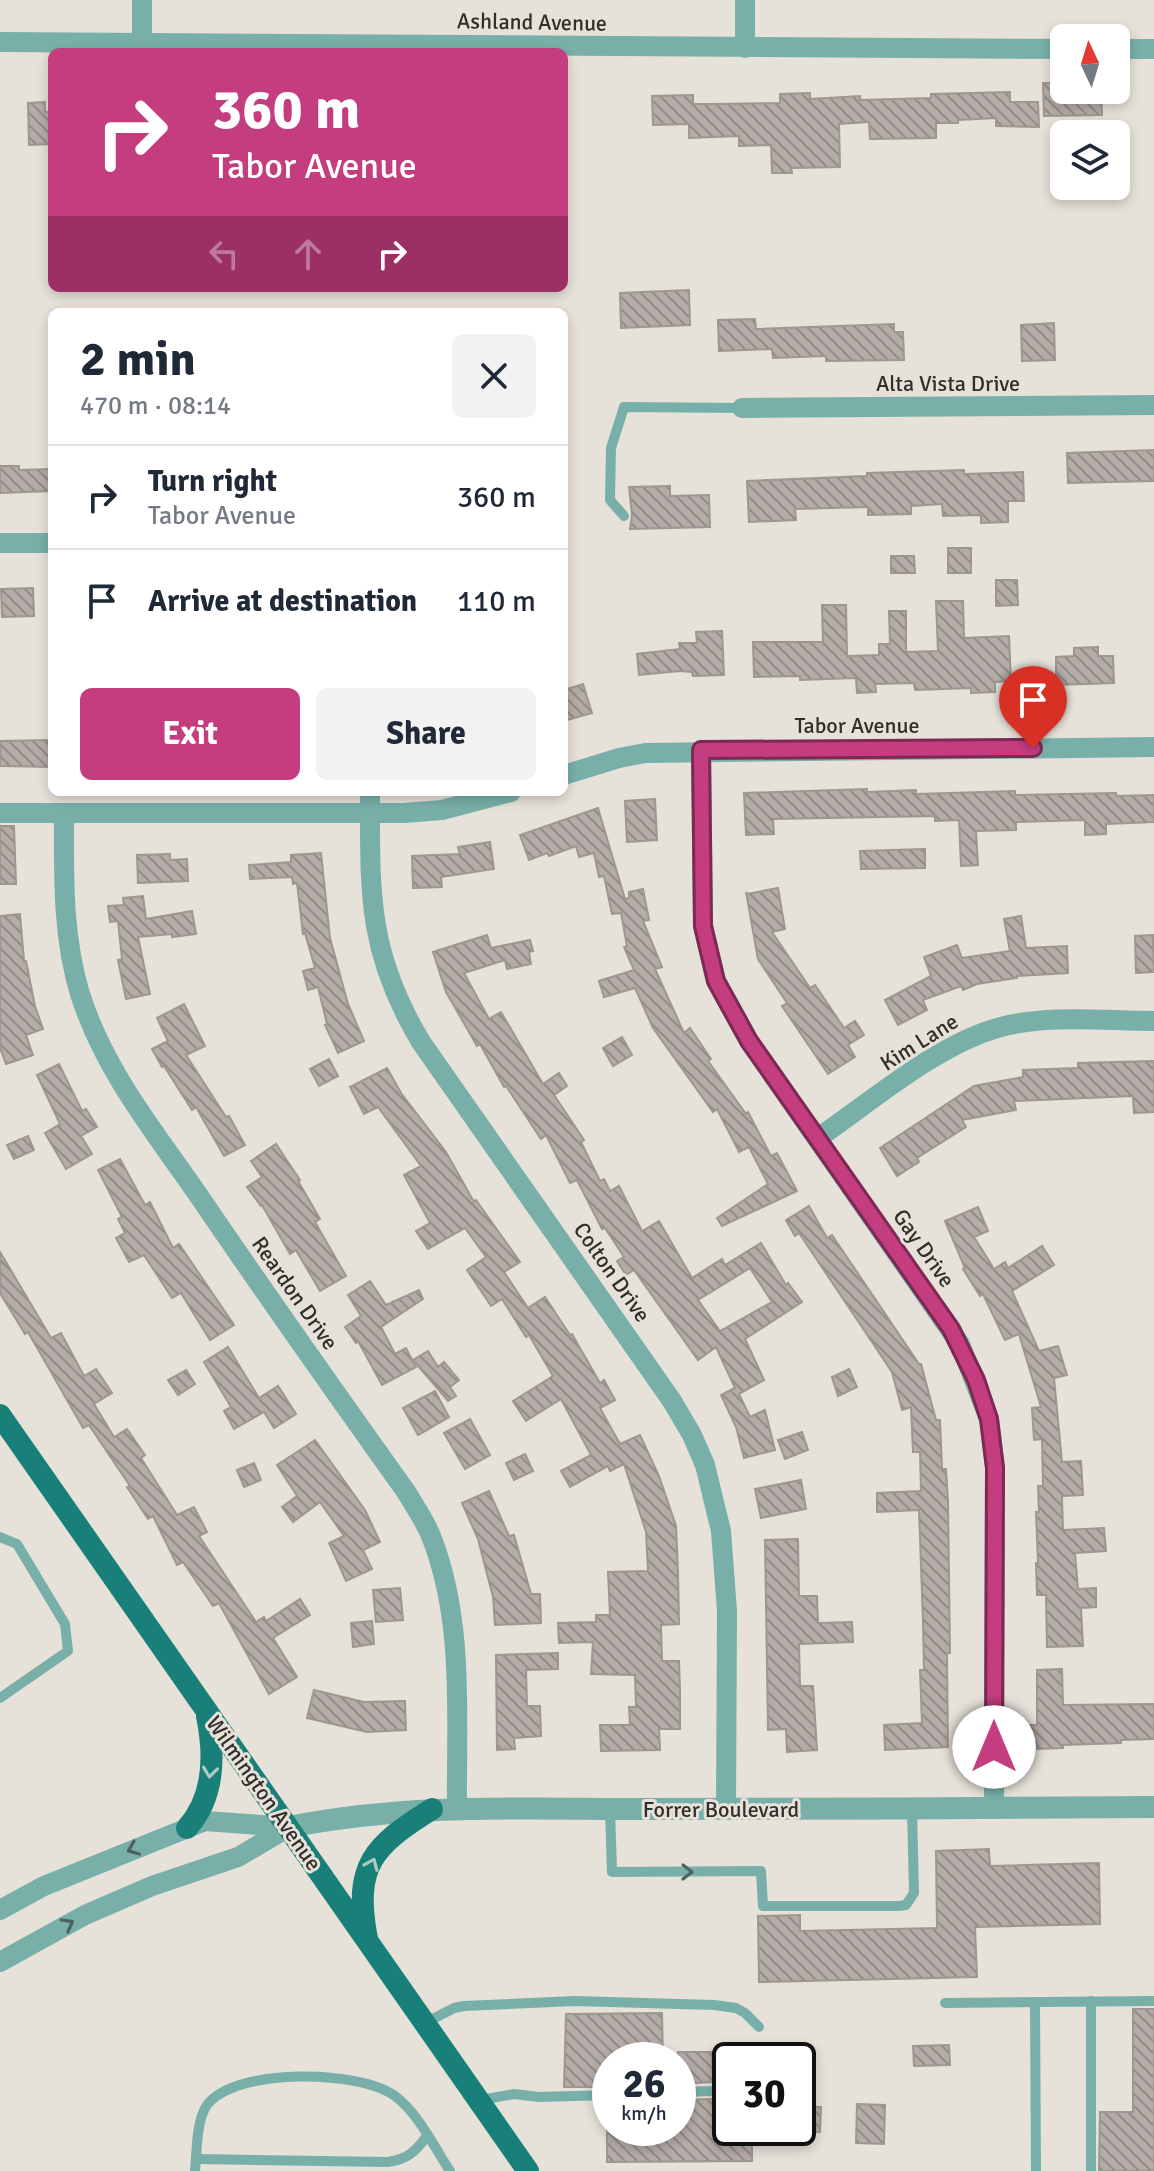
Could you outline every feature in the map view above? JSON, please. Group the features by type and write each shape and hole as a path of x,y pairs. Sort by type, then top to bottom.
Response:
{"main road":[{"name":"Wilmington Avenue","path":"0,1415 528,2171"},
{"path":"187,1828 203,1806 209,1781 212,1751 206,1711"},
{"path":"367,1940 364,1884 373,1857 391,1836 432,1809"}],"street":[{"path":"142,0 142,42"},
{"path":"745,0 745,48"},
{"name":"Ashland Avenue","path":"0,42 1050,49"},
{"path":"1130,49 1154,49"},
{"name":"Alta Vista Drive","path":"742,408 1154,405"},
{"path":"0,543 48,543"},
{"name":"Tabor Avenue","path":"568,774 632,755 701,750 1154,747"},
{"name":"Gay Drive","path":"701,750 703,926 716,981 749,1041 960,1344 989,1419 995,1468 994,1809"},
{"path":"0,813 64,814 370,802 442,810 499,796"},
{"name":"Colton Drive","path":"370,802 371,899 375,932 392,989 407,1019 672,1401 705,1465 715,1499 725,1570 726,1809"},
{"name":"Reardon Drive","path":"64,814 64,886 71,956 79,992 101,1048 145,1120 407,1493 430,1532 455,1622 457,1808"},
{"name":"Kim Lane","path":"818,1138 921,1066 976,1035 1004,1026 1044,1021 1154,1021"},
{"name":"Forrer Boulevard","path":"0,1910 44,1886 205,1821 289,1827 337,1818 457,1808 1154,1807"},
{"name":"Forrer Boulevard","path":"0,1962 85,1915 152,1886 238,1857 289,1827"}],"lane":[{"path":"624,516 610,500 611,448 624,407 742,408"},
{"path":"0,1537 17,1544 65,1624 68,1651 0,1698"},
{"path":"610,1809 612,1872 761,1871 763,1906 906,1905 914,1893 915,1880 912,1809"},
{"path":"425,2023 464,2006 575,2001 725,2006 745,2013 759,2027"},
{"path":"1091,2001 1091,2171"},
{"path":"945,2003 1154,2001"},
{"path":"1035,2002 1036,2171"},
{"path":"427,2136 405,2159 388,2162 195,2165 202,2114 208,2103 248,2083 281,2077 343,2079 381,2088 408,2108 427,2136 450,2171"},
{"path":"479,2100 514,2094 539,2097 592,2096"}],"building":[{"path":"1043,83 1050,83 1050,104 1102,104 1102,115 1044,116"},
{"path":"1010,92 1010,102 1038,102 1039,127 996,126 996,118 958,120 958,123 936,123 936,138 870,139 869,122 839,124 840,167 791,168 792,173 772,173 771,145 739,146 739,136 689,138 689,124 653,125 652,96 693,95 693,104 714,104 780,103 780,94 810,93 810,99 860,96 860,100"},
{"path":"45,102 48,144 29,145 28,103"},
{"path":"689,290 690,325 621,328 620,293"},
{"path":"755,319 756,329 894,324 894,332 903,332 904,360 826,361 826,356 773,358 772,349 719,351 718,320"},
{"path":"1054,323 1055,360 1022,361 1021,325"},
{"path":"1154,450 1154,481 1068,483 1067,453"},
{"path":"0,466 19,466 19,470 48,469 48,491 0,493"},
{"path":"964,470 964,474 1023,472 1024,501 1008,501 1008,522 981,523 981,515 943,516 942,504 911,506 911,514 868,515 868,507 795,509 796,520 749,522 747,481"},
{"path":"670,486 670,496 709,495 710,527 630,529 629,487"},
{"path":"948,548 971,548 971,573 948,573"},
{"path":"891,556 914,556 915,573 891,573"},
{"path":"996,580 1017,580 1018,605 996,606"},
{"path":"33,588 34,616 2,617 1,589"},
{"path":"936,601 963,601 964,638 1009,636 1011,681 995,682 995,692 971,693 971,688 915,690 914,683 875,684 876,692 857,693 856,678 800,680 800,676 754,677 753,642 823,642 822,605 846,605 847,656 879,655 879,644 890,644 889,611 906,611 906,652 938,651"},
{"path":"722,631 724,675 693,676 692,672 680,671 639,675 637,654 680,649 679,643 697,643 696,632"},
{"path":"1098,647 1098,656 1113,656 1114,683 1056,685 1056,657 1074,656 1074,648"},
{"path":"583,684 592,713 568,720 568,689"},
{"path":"48,740 48,767 0,766 0,741"},
{"path":"867,789 867,792 916,790 916,794 1015,791 1015,795 1154,795 1154,822 1106,824 1106,834 1085,835 1085,820 1016,822 1016,830 976,831 978,865 961,866 959,820 935,821 935,816 773,819 774,834 746,835 744,793"},
{"path":"655,799 657,840 627,842 625,801"},
{"path":"598,808 625,899 629,898 629,892 643,889 649,920 643,921 662,967 655,969 684,1033 690,1028 711,1059 708,1061 746,1114 748,1112 771,1156 777,1153 797,1191 722,1226 717,1218 768,1184 749,1147 739,1152 717,1109 713,1112 653,1028 635,988 604,997 599,981 634,970 624,947 627,946 621,913 612,914 604,876 599,877 594,853 579,857 576,846 529,860 520,835"},
{"path":"0,826 14,826 16,884 0,884"},
{"path":"490,842 494,869 441,877 442,887 413,888 412,856 460,854 458,847"},
{"path":"925,849 925,868 861,869 860,851"},
{"path":"321,853 330,938 348,1004 364,1041 338,1053 325,1025 318,987 308,990 303,971 315,968 303,934 297,883 293,884 292,877 250,879 249,865 291,862 291,855"},
{"path":"170,854 170,860 187,859 188,881 138,883 137,855"},
{"path":"778,888 785,929 772,932 810,988 815,985 844,1028 855,1021 864,1035 848,1045 855,1057 828,1074 782,1006 787,1003 758,959 746,892"},
{"path":"143,896 146,919 192,911 196,934 138,937 150,994 126,999 118,960 122,959 118,921 110,922 108,906 124,905 123,898"},
{"path":"20,914 24,961 43,1029 26,1035 33,1055 6,1064 0,1048 0,916"},
{"path":"1021,916 1026,948 1067,946 1068,973 1017,976 963,990 961,986 923,1000 927,1010 898,1025 885,1000 931,976 924,957 957,945 962,958 1010,951 1004,919"},
{"path":"487,935 491,948 530,940 533,951 529,952 531,964 507,969 505,960 464,973 489,1019 501,1012 543,1084 559,1073 567,1086 554,1095 584,1140 581,1142 600,1181 604,1179 610,1191 619,1186 642,1231 659,1221 692,1278 722,1259 725,1265 761,1243 786,1285 788,1283 802,1302 745,1339 764,1380 739,1394 750,1417 765,1410 775,1450 744,1458 736,1427 721,1395 735,1388 716,1347 698,1360 634,1270 626,1275 617,1261 624,1257 605,1228 602,1229 577,1180 570,1183 546,1135 541,1139 504,1087 480,1044 477,1046 446,992 433,952","holes":["750,1268 772,1302 720,1331 698,1300"]},
{"path":"1153,935 1154,972 1136,973 1135,936"},
{"path":"184,1004 205,1046 186,1055 226,1117 229,1116 245,1145 224,1156 196,1107 192,1110 152,1049 168,1041 157,1018"},
{"path":"622,1037 632,1055 613,1066 603,1048"},
{"path":"329,1059 338,1076 319,1086 310,1069"},
{"path":"1154,1061 1154,1112 1134,1113 1133,1096 1014,1101 1016,1110 962,1120 966,1127 917,1158 919,1162 897,1176 880,1148 974,1086 1023,1077 1023,1070 1078,1068 1078,1063"},
{"path":"59,1064 82,1111 86,1109 97,1127 81,1136 92,1154 66,1169 45,1133 60,1124 37,1075"},
{"path":"387,1068 401,1093 446,1152 474,1202 476,1200 520,1262 504,1272 528,1308 545,1297 572,1334 600,1383 604,1380 615,1400 600,1408 620,1444 640,1435 659,1476 676,1526 679,1624 661,1625 662,1661 679,1661 680,1691 680,1729 659,1729 660,1750 601,1751 600,1725 630,1725 629,1707 636,1707 635,1675 591,1674 593,1642 559,1643 558,1623 596,1622 596,1615 610,1615 608,1572 648,1571 646,1532 624,1464 610,1471 608,1466 570,1487 561,1471 591,1455 561,1399 526,1421 513,1401 553,1376 529,1335 526,1337 502,1299 491,1306 467,1270 486,1257 465,1228 428,1249 416,1231 430,1223 404,1175 421,1166 378,1107 364,1114 350,1087"},
{"path":"28,1136 34,1150 14,1159 7,1145"},
{"path":"276,1144 300,1180 320,1219 315,1222 346,1276 320,1291 296,1250 290,1254 262,1205 247,1187 262,1177 251,1161"},
{"path":"120,1159 145,1205 150,1202 173,1248 179,1244 234,1325 210,1340 181,1293 172,1298 144,1255 129,1262 116,1238 125,1233 118,1219 122,1217 98,1170"},
{"path":"809,1206 827,1238 832,1235 921,1364 936,1420 940,1420 942,1469 946,1469 948,1501 948,1747 885,1750 884,1725 922,1723 920,1670 924,1670 923,1621 919,1510 877,1512 877,1493 921,1491 920,1452 913,1452 911,1407 902,1410 892,1372 799,1233 795,1236 786,1220"},
{"path":"978,1207 988,1231 974,1237 994,1269 1005,1262 1008,1268 1042,1246 1054,1265 1012,1291 1039,1351 1058,1346 1067,1375 1054,1378 1062,1462 1081,1461 1083,1495 1062,1496 1063,1530 1104,1528 1106,1551 1075,1553 1078,1589 1096,1588 1096,1607 1081,1608 1083,1646 1047,1647 1046,1595 1037,1595 1036,1563 1038,1486 1043,1486 1042,1439 1034,1440 1032,1408 1041,1407 1019,1334 1005,1340 983,1294 980,1296 963,1269 945,1221"},
{"path":"0,1252 51,1338 61,1333 84,1376 96,1369 112,1393 94,1404 114,1437 127,1429 145,1455 141,1458 177,1515 194,1507 207,1532 199,1536 256,1622 264,1617 266,1621 300,1599 310,1615 273,1638 297,1677 269,1694 219,1603 213,1606 183,1562 177,1565 153,1516 148,1519 89,1425 83,1428 28,1332 25,1334 0,1293"},
{"path":"370,1281 386,1305 419,1290 423,1299 381,1327 395,1354 406,1348 416,1367 382,1385 358,1341 356,1343 345,1327 361,1316 348,1295"},
{"path":"228,1347 259,1398 278,1386 296,1414 274,1428 264,1412 234,1429 224,1411 231,1407 204,1362"},
{"path":"428,1351 438,1367 444,1362 459,1380 450,1387 456,1396 448,1401 413,1360"},
{"path":"849,1369 857,1387 838,1396 832,1377"},
{"path":"186,1370 195,1384 178,1395 168,1380"},
{"path":"435,1391 449,1417 418,1435 403,1408"},
{"path":"470,1419 490,1455 465,1469 444,1433"},
{"path":"802,1432 808,1450 785,1459 778,1440"},
{"path":"315,1440 365,1510 380,1542 363,1550 372,1569 346,1581 329,1543 344,1536 320,1502 293,1522 282,1507 297,1496 277,1465"},
{"path":"525,1454 533,1471 514,1480 506,1463"},
{"path":"254,1463 261,1480 244,1487 237,1470"},
{"path":"801,1480 806,1509 761,1518 755,1489"},
{"path":"489,1491 509,1536 514,1535 531,1594 540,1594 541,1623 495,1625 493,1597 478,1539 462,1503"},
{"path":"798,1539 799,1596 817,1596 818,1623 852,1622 853,1642 799,1644 800,1686 813,1686 817,1750 787,1752 786,1729 768,1730 765,1540"},
{"path":"400,1588 403,1620 376,1622 373,1590"},
{"path":"372,1621 374,1644 353,1647 351,1623"},
{"path":"558,1653 558,1669 526,1670 527,1706 540,1706 541,1736 514,1738 515,1749 497,1750 496,1655"},
{"path":"1062,1669 1063,1705 1154,1704 1154,1739 1037,1749 1036,1741 1030,1741 1030,1725 1037,1725 1037,1670"},
{"path":"314,1690 364,1702 405,1701 406,1730 367,1732 307,1718"},
{"path":"989,1849 990,1866 1099,1863 1100,1924 975,1927 977,1977 759,1982 758,1916 800,1915 800,1931 937,1928 936,1851"},
{"path":"1133,2009 1154,2009 1154,2171 1099,2171 1100,2112 1133,2112"},
{"path":"662,2013 663,2042 592,2042 592,2087 564,2087 566,2014"},
{"path":"949,2045 950,2065 914,2066 913,2046"},
{"path":"696,2052 712,2052 712,2082 696,2083"},
{"path":"696,2099 712,2099 712,2146 752,2146 752,2161 607,2162 607,2146 696,2146"},
{"path":"857,2104 885,2105 884,2144 856,2143"},
{"path":"816,2107 821,2107 820,2132 816,2132"}],"route":[{"path":"994,1747 995,1468 989,1419 976,1380 951,1329 749,1041 716,981 703,926 701,750 1033,748"}]}
